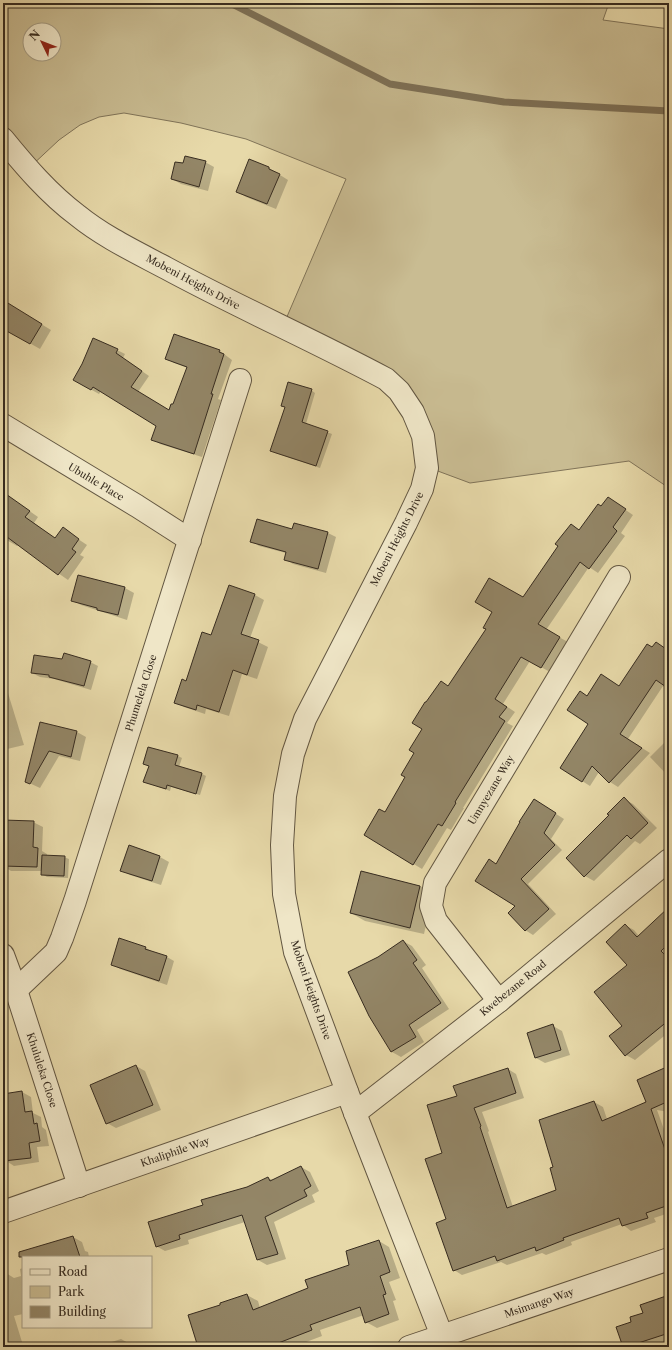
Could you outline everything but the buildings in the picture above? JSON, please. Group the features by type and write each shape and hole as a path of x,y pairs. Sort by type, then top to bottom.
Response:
{"street":[{"name":"Mobeni Heights Drive","path":"3,139 29,170 62,203 78,216 111,238 213,293 386,379 399,391 413,412 423,436 427,468 422,489 305,719 293,754 285,796 282,845 284,894 295,952 347,1092"},
{"name":"Phumelela Close","path":"16,990 56,952 62,938 80,886 240,380"},
{"name":"Ubuhle Place","path":"3,425 190,540"},
{"name":"Umnyezane Way","path":"499,1001 436,921 431,906 435,883 619,577"},
{"name":"Kwebezane Road","path":"355,1113 499,1001 669,860"},
{"name":"Khululeka Close","path":"3,955 16,990 79,1186"},
{"path":"347,1092 442,1336"},
{"name":"Khaliphile Way","path":"3,1212 347,1092"},
{"name":"Msimango Way","path":"409,1347 669,1259"}],"green space":[{"path":"3,3 609,3 603,20 669,29 669,488 629,461 470,483 427,467 400,391 283,326 346,179 246,139 181,123 124,113 99,117 80,125 59,140 29,168 3,137"}],"waterway":[{"path":"230,3 390,84 504,102 669,111"}]}
